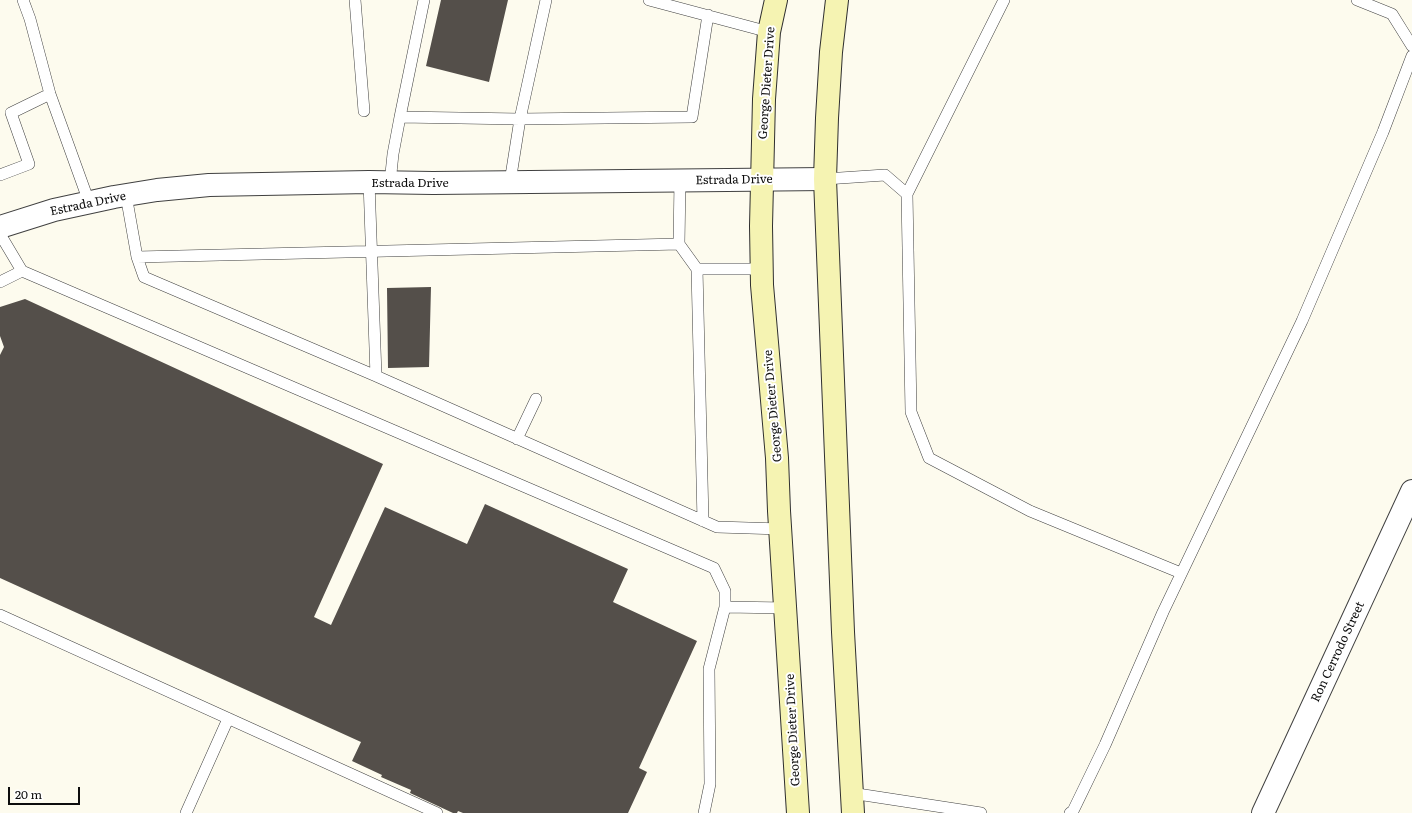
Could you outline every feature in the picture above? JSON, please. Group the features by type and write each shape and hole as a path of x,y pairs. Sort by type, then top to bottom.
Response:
{"main road":[{"name":"George Dieter Drive","path":"776,0 770,32 764,99 761,226 762,269 777,458 798,813"},
{"path":"836,0 826,118 825,179 852,803"}],"street":[{"name":"Estrada Drive","path":"0,227 54,210 89,202 157,190 210,185 369,182 825,179"},
{"name":"Ron Cerrodo Street","path":"1263,813 1412,491"}],"lane":[{"path":"23,0 30,19 50,94 89,202"},
{"path":"355,0 364,111"},
{"path":"390,183 392,154 424,0"},
{"path":"510,182 520,119 546,0"},
{"path":"649,0 770,32"},
{"path":"1004,0 907,194 910,412 929,458 1030,511 1181,574"},
{"path":"1358,0 1392,14 1412,46"},
{"path":"400,117 520,119 692,117 708,16"},
{"path":"1070,813 1073,811 1105,746 1181,574 1302,321 1383,132 1412,56"},
{"path":"0,174 29,164 11,114 50,94"},
{"path":"825,179 885,175 907,194"},
{"path":"680,180 679,244 697,268 703,521"},
{"path":"369,182 376,376"},
{"path":"126,195 137,257 144,277 376,376 717,527 781,529"},
{"path":"0,234 22,271 714,568 725,591 725,607 710,669 710,784 704,813"},
{"path":"137,257 679,244"},
{"path":"697,268 762,269"},
{"path":"0,282 22,271"},
{"path":"517,438 536,399"},
{"path":"725,607 786,608"},
{"path":"0,615 437,813"},
{"path":"186,813 228,719"},
{"path":"852,803 981,813"}],"building":[{"path":"441,0 508,0 489,82 426,66"},
{"path":"431,287 429,367 388,368 387,288"},
{"path":"25,299 383,464 314,617 331,625 385,507 467,544 485,504 628,569 613,602 697,641 639,768 647,772 628,813 463,813 458,811 457,813 453,813 410,793 411,790 381,777 382,775 352,761 361,742 0,578 0,355 4,347 0,336 0,307"}]}
